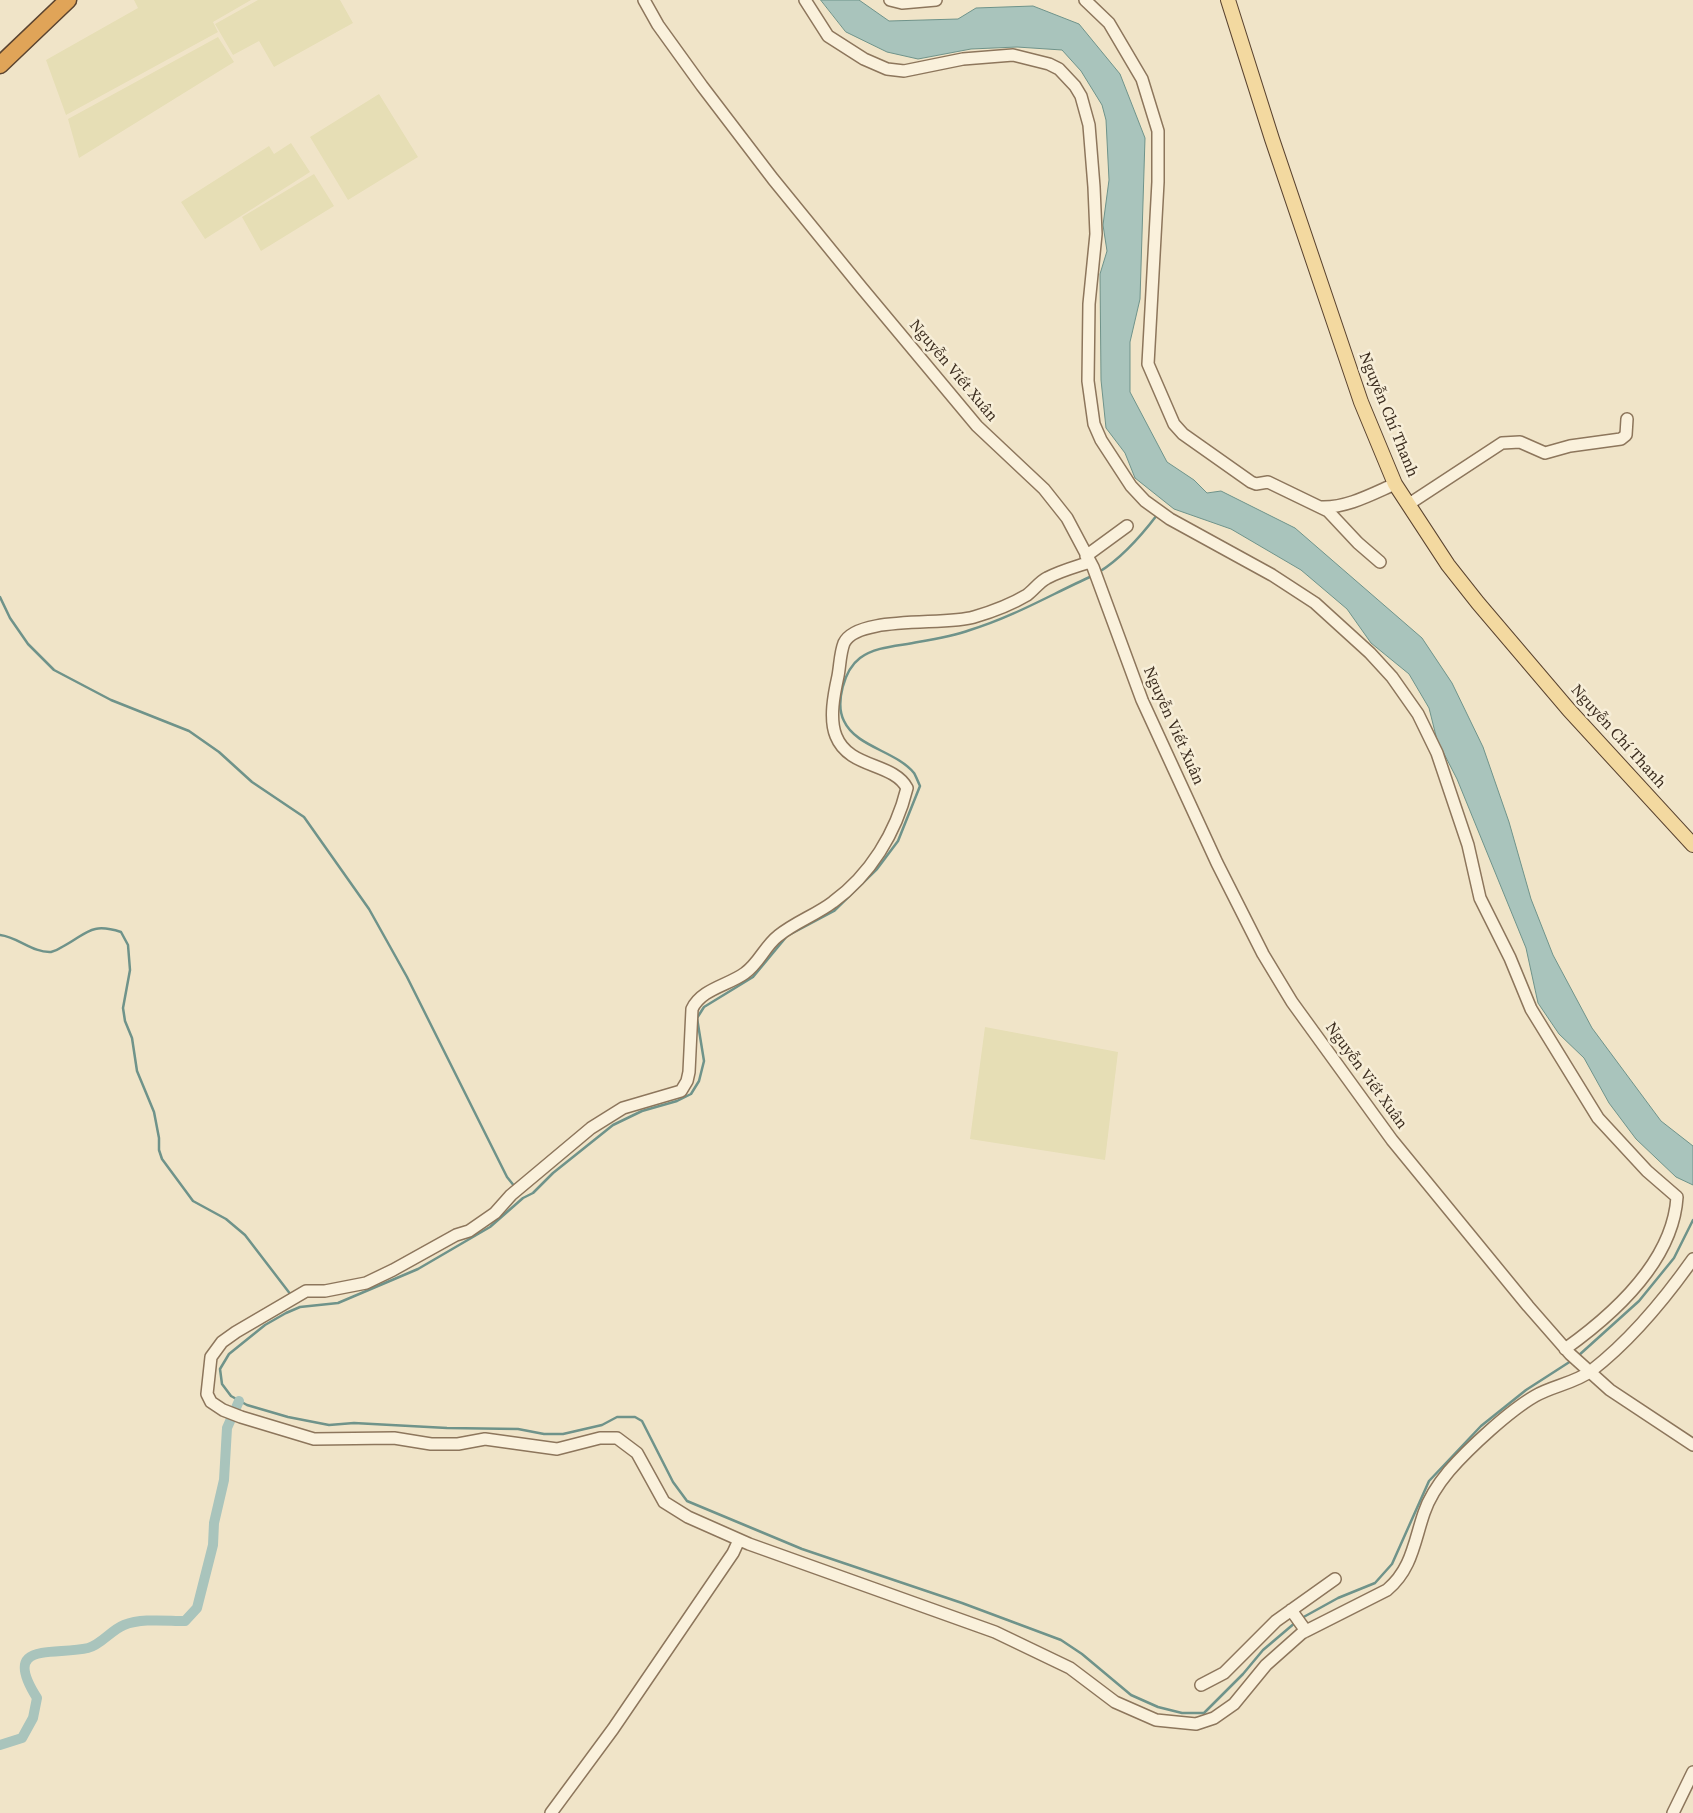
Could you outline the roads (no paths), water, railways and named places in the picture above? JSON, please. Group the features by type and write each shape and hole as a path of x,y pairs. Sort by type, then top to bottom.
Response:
{"highway":[{"path":"0,65 15,48 68,0"}],"main road":[{"name":"Nguyễn Chí Thanh","path":"1228,0 1272,139 1361,402 1395,484 1448,565 1478,603 1569,710 1693,845"}],"street":[{"name":"Nguyễn Viết Xuân","path":"644,0 658,25 773,180 977,426 1054,500 1067,518 1101,591 1142,700 1217,863 1263,954 1292,1002 1392,1140 1567,1351 1610,1390 1693,1444"},
{"path":"805,0 820,25 832,39 864,59 887,69 904,71 970,58 1013,55 1049,64 1059,69 1075,86 1081,96 1088,125 1096,210 1096,234 1089,294 1088,381 1094,424 1106,448 1139,496 1170,519 1267,572 1315,603 1370,653 1392,677 1418,714 1437,753 1468,845 1480,898 1510,958 1531,1009 1594,1112 1647,1171 1677,1197 1674,1223 1639,1281 1599,1323 1567,1351"},
{"path":"890,0 902,3 936,0"},
{"path":"1085,0 1109,23 1142,79 1158,131 1158,182 1148,364 1158,391 1174,424 1192,443 1251,482 1256,484 1268,482 1321,507 1380,562"},
{"path":"1409,504 1502,443 1520,442 1545,453 1570,446 1622,439 1626,435 1627,419"},
{"path":"1321,507 1347,504 1395,484"},
{"path":"1127,526 1089,562 1048,577 1024,596 973,618 956,621 879,626 858,631 844,643 835,692 834,727 841,745 857,759 898,777 907,788 900,812 878,856 859,879 834,902 794,924 775,938 760,959 744,974 704,995 695,1002 692,1009 687,1081 681,1091 637,1102 609,1116 591,1128 511,1195 482,1224 376,1278 341,1289 306,1291 298,1294 236,1332 215,1349 210,1363 207,1394 211,1402 223,1410 278,1430 314,1438 394,1438 430,1444 458,1444 485,1439 557,1448 609,1436 617,1438 637,1453 664,1502 688,1517 764,1550 995,1632 1070,1668 1126,1708 1156,1720 1183,1724 1206,1722 1229,1708 1244,1694 1266,1665 1304,1629 1387,1590 1398,1581 1408,1566 1424,1512 1434,1491 1449,1470 1507,1416 1535,1396 1586,1370 1651,1313 1693,1259"},
{"path":"551,1813 613,1728 733,1553 744,1542"},
{"path":"1201,1685 1214,1680 1233,1666 1266,1630 1293,1613 1335,1579"},
{"path":"1293,1613 1304,1629"},
{"path":"1673,1813 1693,1772"}],"water":[{"path":"821,0 859,0 889,21 958,19 976,8 1033,6 1079,24 1120,74 1145,138 1140,299 1130,342 1130,392 1167,462 1194,480 1207,493 1221,491 1295,528 1422,638 1452,683 1483,747 1509,822 1531,899 1553,955 1592,1028 1661,1121 1693,1146 1693,1185 1676,1177 1636,1139 1609,1103 1584,1058 1559,1034 1538,1003 1526,948 1457,779 1437,740 1429,708 1409,674 1371,643 1347,609 1301,570 1231,529 1174,509 1135,478 1125,453 1106,428 1101,380 1100,274 1107,251 1103,225 1109,180 1106,120 1102,105 1081,71 1062,50 1017,47 971,49 918,59 887,52 846,32"}],"waterway":[{"path":"1099,572 1131,546 1157,515"},
{"path":"1092,576 986,625 951,636 873,651 854,663 849,670 841,696 841,714 844,721 857,737 906,766 914,773 920,786 898,841 877,869 834,911 787,936 753,977 704,1007 697,1018 704,1061 699,1081 691,1094 677,1101 642,1111 613,1125 490,1227 418,1269 338,1303 300,1307 265,1325 229,1354 220,1369 222,1384 231,1396 247,1405 288,1417 329,1425 354,1423 447,1428 518,1429 544,1434 563,1434 602,1425 617,1417 635,1417 642,1421 673,1482 687,1501 802,1549 962,1603 1061,1640 1082,1654 1131,1695 1158,1707 1182,1713 1204,1713 1243,1674 1263,1650 1296,1622"},
{"path":"0,597 10,618 28,644 54,670 111,700 189,731 219,752 252,782 304,817 369,909 407,977 507,1177 515,1187"},
{"path":"0,935 7,936 38,950 51,952 95,929 111,929 121,932 128,945 130,970 123,1008 125,1021 132,1038 137,1071 154,1112 162,1159 193,1201 226,1219 245,1235 291,1295"},
{"path":"1578,1356 1639,1301 1674,1258 1693,1220"},
{"path":"1300,1619 1338,1598 1375,1583 1392,1564 1429,1481 1481,1426 1526,1390 1571,1361"},
{"path":"0,1745 22,1738 33,1718 37,1698 27,1680 25,1667 28,1659 36,1654 88,1648 102,1641 119,1627 138,1621 185,1621 197,1608 213,1545 214,1523 224,1480 227,1428 239,1401"}]}
